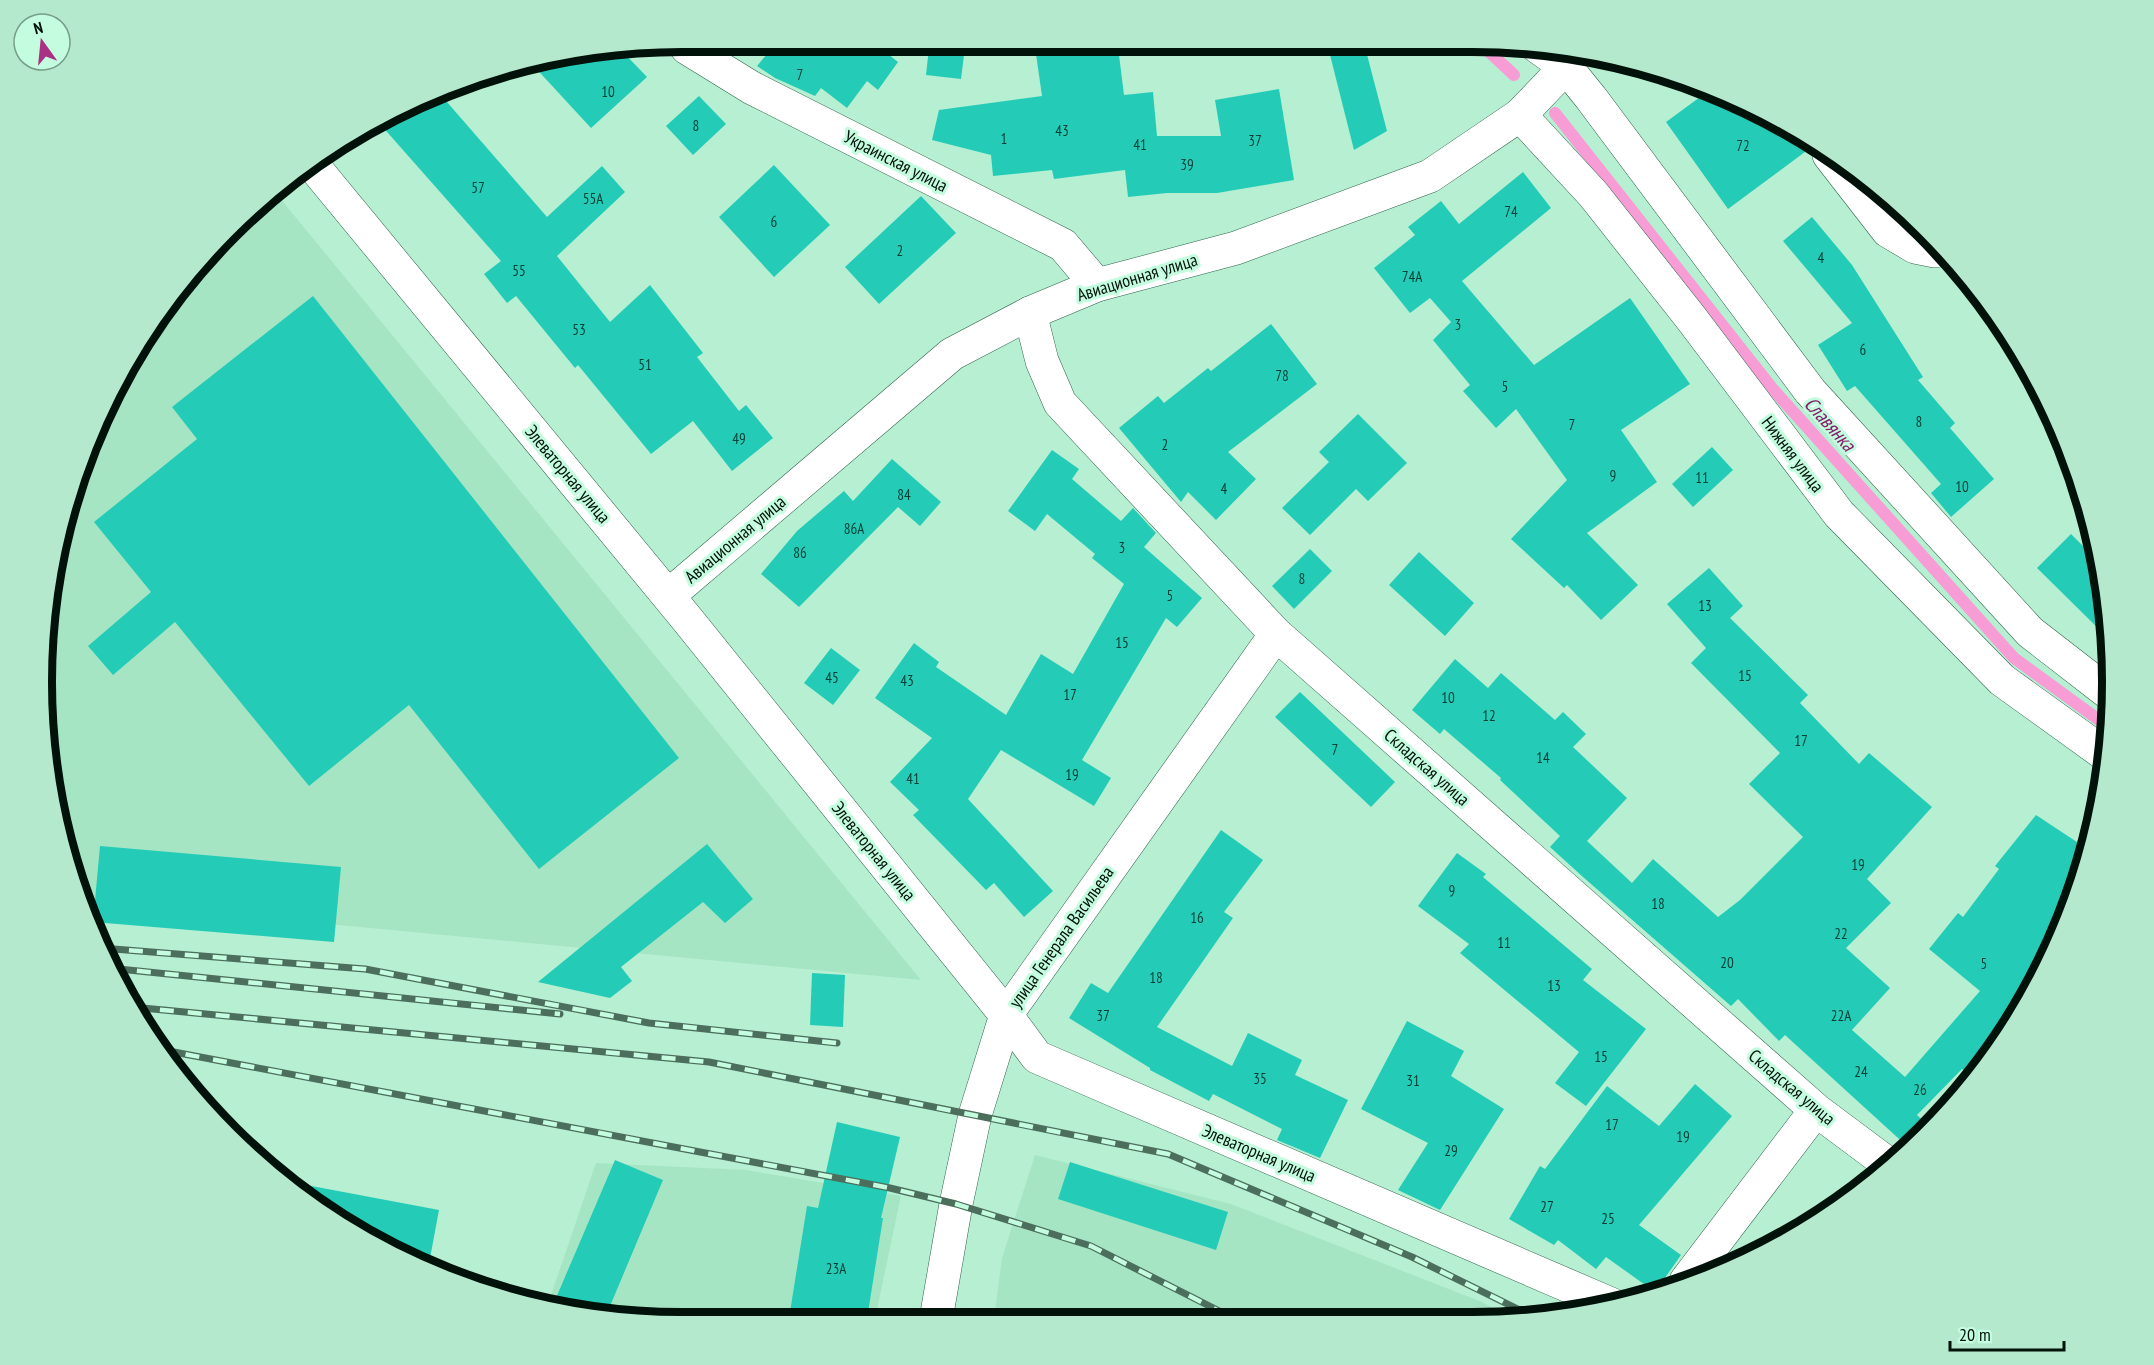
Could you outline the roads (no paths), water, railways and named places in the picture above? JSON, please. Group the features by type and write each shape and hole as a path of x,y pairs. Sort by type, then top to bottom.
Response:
{"street":[{"name":"Украинская улица","path":"694,52 752,88 1063,245 1097,285"},
{"name":"Авиационная улица","path":"668,596 952,354 1030,313 1097,285 1236,248 1430,176 1520,114 1569,61"},
{"path":"1570,61 1591,98 1810,392 2030,632 2102,688"},
{"name":"Нижняя улица","path":"1520,114 1593,195 1839,514 2002,680 2098,749"},
{"name":"Элеваторная улица","path":"317,170 668,596 1006,1015 1037,1057 1599,1299"},
{"path":"1845,176 1888,231 1915,247 1928,249"},
{"name":"Складская улица","path":"1030,313 1042,361 1060,403 1276,634 1816,1110 1883,1159"},
{"name":"улица Генерала Васильева","path":"937,1312 956,1204 975,1115 1006,1015 1276,634"},
{"path":"1693,1272 1816,1110"}],"waterway":[{"name":"Славянка","path":"1490,53 1514,75"},
{"name":"Славянка","path":"1555,113 1772,388 2014,658 2100,721"}],"railway":[{"path":"111,949 365,969 649,1023 837,1043"},
{"path":"121,969 560,1014"},
{"path":"143,1008 709,1062 1168,1154 1412,1257 1520,1310"},
{"path":"173,1052 890,1188 956,1204 1091,1246 1221,1312"}]}
